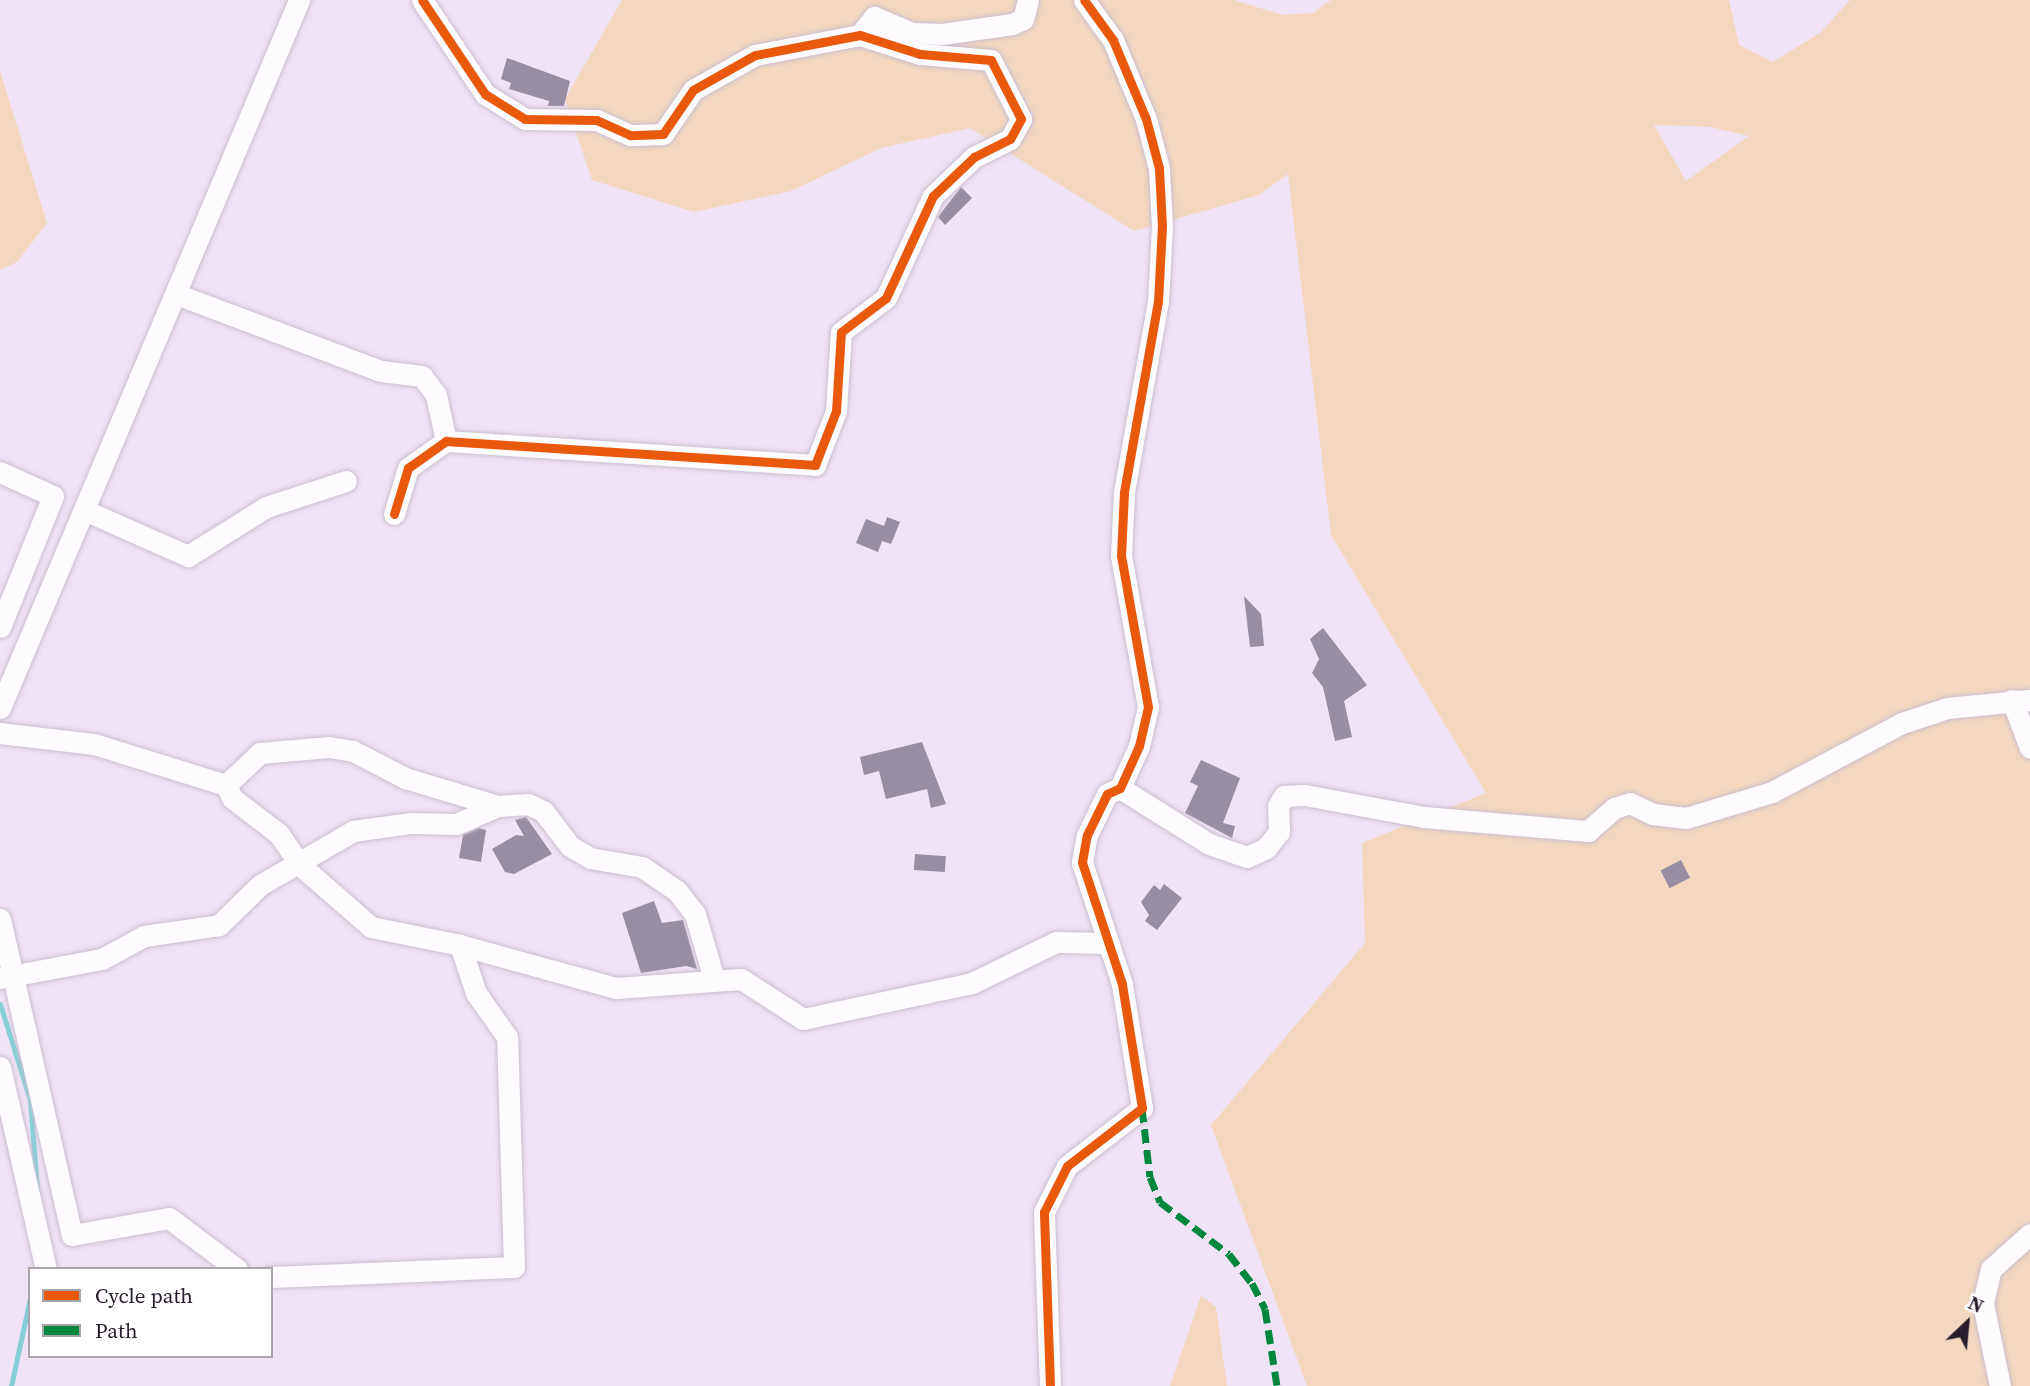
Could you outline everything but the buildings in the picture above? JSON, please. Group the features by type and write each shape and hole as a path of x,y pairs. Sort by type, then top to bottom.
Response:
{"street":[{"path":"0,708 299,0"},
{"path":"394,514 408,468 446,442 815,465 836,411 841,332 886,298 933,197 974,157 1010,139 1021,119 991,60 920,54 860,35 755,55 693,90 663,134 630,135 596,120 525,119 497,105 422,0"},
{"path":"860,35 874,17 912,33 942,34 1012,24 1023,19 1028,0"},
{"path":"1050,1386 1044,1212 1067,1166 1142,1108 1142,1083 1122,985 1105,943 1082,862 1087,835 1107,794 1120,788 1139,746 1148,707 1121,556 1125,492 1158,303 1161,215 1158,168 1146,119 1113,40 1084,0"},
{"path":"176,294 381,371 422,376 436,395 446,442"},
{"path":"0,472 53,496 0,627"},
{"path":"84,510 188,556 266,506 346,481"},
{"path":"1120,788 1209,844 1247,857 1266,848 1279,832 1278,806 1284,796 1305,794 1424,817 1588,831 1614,808 1630,803 1653,814 1686,818 1772,792 1902,723 1947,708 2021,700 2030,748"},
{"path":"0,733 94,744 226,785 232,798 279,834 300,865 371,927 460,945 616,988 666,988 714,979 741,979 803,1019 972,983 1056,942 1105,943"},
{"path":"226,785 260,753 329,747 353,751 405,778 498,806"},
{"path":"7,976 102,959 144,936 219,925 260,885 300,865 353,831 411,822 456,824 498,806 528,804 543,811 570,846 590,858 660,876 695,914 714,979"},
{"path":"0,919 7,976 72,1235 169,1218 234,1267"},
{"path":"273,1277 514,1267 507,1037 476,993 460,945"},
{"path":"0,1067 46,1267"},
{"path":"2000,1386 1983,1303 1991,1269 2030,1234"}],"shaded area":[{"path":"622,0 1234,0 1283,15 1313,13 1331,0 1729,0 1739,45 1773,62 1821,32 1850,0 2030,0 2030,1386 1307,1386 1211,1125 1365,943 1362,843 1486,793 1331,535 1288,174 1259,195 1134,231 970,128 881,148 791,191 694,212 592,180 565,99","holes":["1654,125 1710,127 1749,136 1686,181"]},
{"path":"0,71 47,223 17,262 0,270"},
{"path":"1201,1296 1216,1307 1227,1386 1170,1386"}],"waterway":[{"path":"0,1004 30,1100 37,1188"},
{"path":"11,1386 28,1307"}],"marked path":[{"path":"1142,1108 1150,1177 1160,1202 1229,1254 1252,1283 1265,1309 1277,1386"}],"cycle path":[{"path":"394,514 408,468 446,441 815,465 836,411 841,332 886,298 933,196 974,157 1010,139 1021,119 991,60 920,54 860,35 755,55 693,90 663,134 630,135 596,120 525,119 485,94 422,0"},
{"path":"1050,1386 1044,1212 1067,1166 1142,1108 1122,984 1082,862 1087,835 1107,794 1120,788 1139,746 1148,707 1121,556 1124,492 1158,302 1162,226 1159,168 1146,119 1113,40 1084,0"}]}
